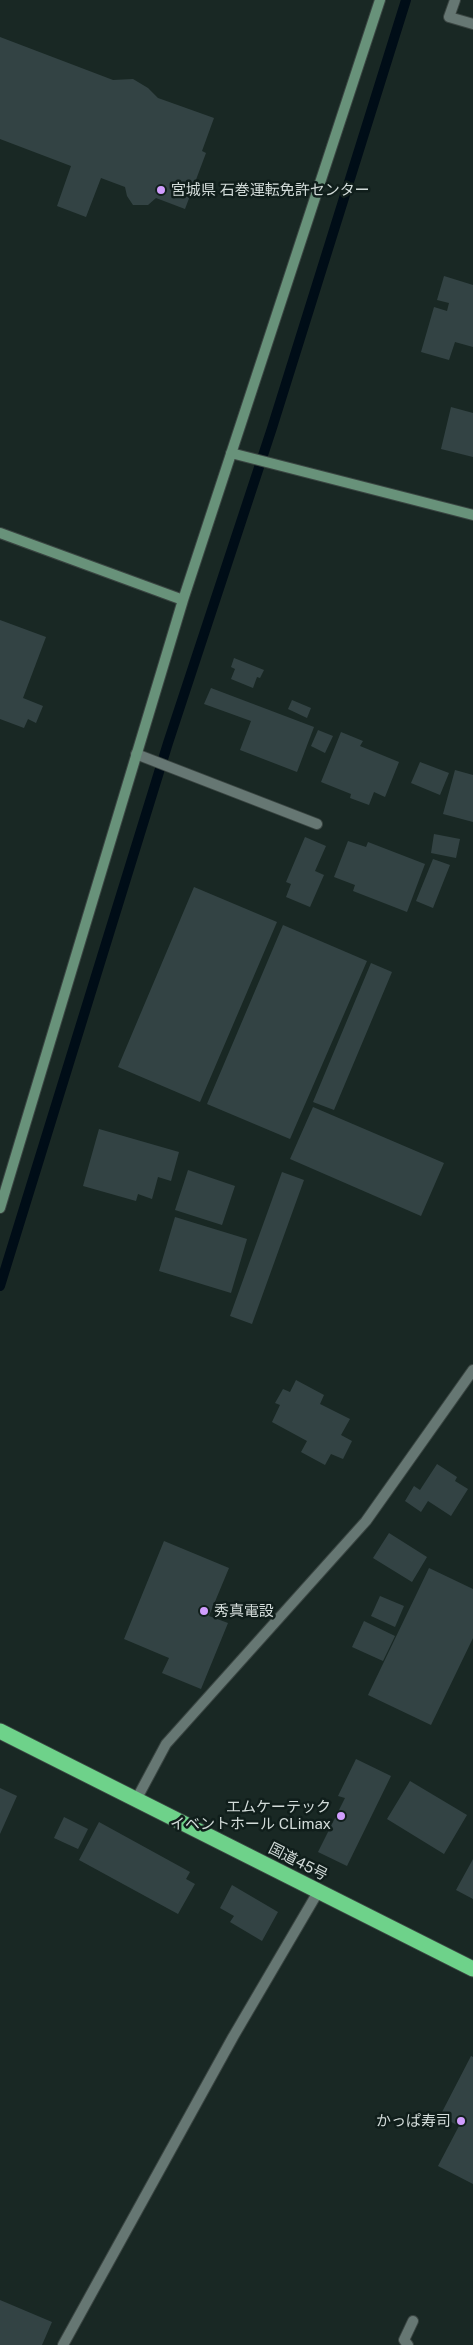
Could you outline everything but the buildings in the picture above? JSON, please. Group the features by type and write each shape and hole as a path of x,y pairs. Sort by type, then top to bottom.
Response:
{"highway":[{"name":"国道45号","path":"0,1731 473,1969"}],"street":[{"path":"0,1208 183,600 380,0"},
{"path":"455,0 449,17 473,24"},
{"path":"231,453 473,515"},
{"path":"0,533 183,600"},
{"path":"136,754 318,824"},
{"path":"136,1800 166,1744 366,1522 473,1370"},
{"path":"63,2345 233,2037 318,1892"},
{"path":"408,2345 404,2340 413,2321"}],"waterway":[{"path":"0,1286 168,743 272,428 406,0"}],"place":[{"name":"宮城県 石巻運転免許センター","path":"161,190"},
{"name":"秀真電設","path":"204,1611"},
{"name":"エムケーテック イベントホール CLimax","path":"341,1816"},
{"name":"かっぱ寿司","path":"461,2121"}]}
